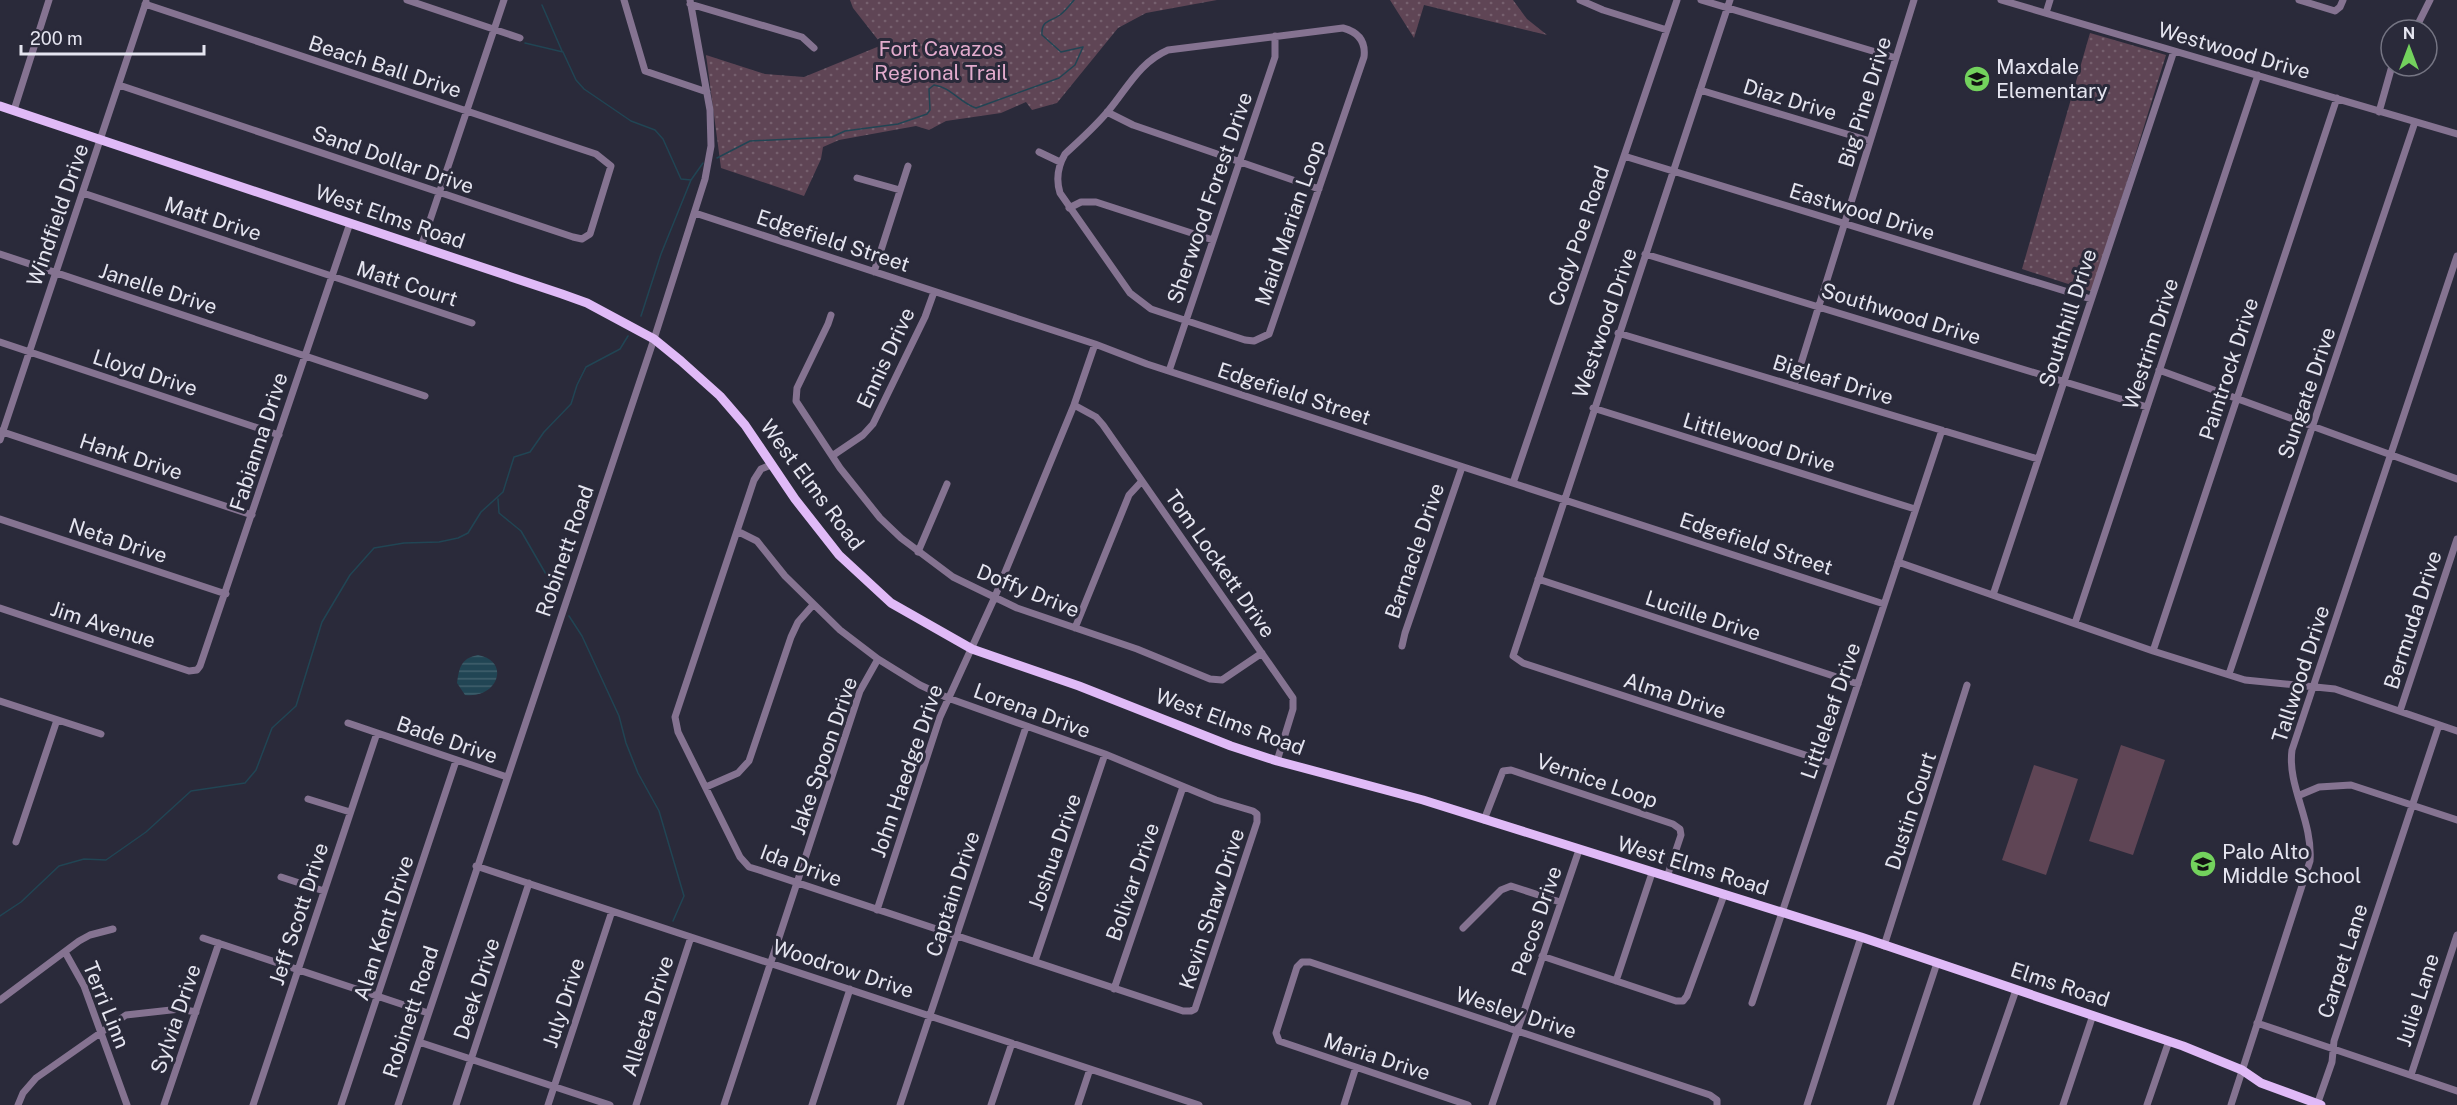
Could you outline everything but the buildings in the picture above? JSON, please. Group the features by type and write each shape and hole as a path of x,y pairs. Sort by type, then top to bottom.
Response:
{"main road":[{"name":"West Elms Road","path":"0,106 587,303 654,339 720,396 745,425 820,532 863,578 891,603 972,649 1080,686 1231,746 1277,761 1423,800 1782,912"},
{"name":"Elms Road","path":"1782,912 2169,1041 2242,1070 2261,1083 2319,1105"}],"street":[{"path":"14,110 49,0"},
{"path":"407,0 520,38"},
{"path":"422,247 504,0"},
{"path":"624,0 645,71 707,92"},
{"path":"1580,0 1603,10 1666,30"},
{"name":"Cody Poe Road","path":"1513,483 1677,0"},
{"path":"1701,0 1896,58"},
{"name":"Westwood Drive","path":"1513,656 1593,408 1730,0"},
{"name":"Big Pine Drive","path":"1794,386 1914,0"},
{"name":"Westwood Drive","path":"2001,0 2457,134"},
{"path":"2046,13 2050,0"},
{"path":"2299,0 2338,10 2343,0"},
{"path":"2421,18 2430,0"},
{"name":"Windfield Drive","path":"0,440 1,431 146,2"},
{"name":"Beach Ball Drive","path":"146,2 596,154 611,166"},
{"path":"690,2 802,37 814,48"},
{"name":"Robinett Road","path":"398,1105 654,339 705,179 711,146 710,110 690,2"},
{"name":"Maid Marian Loop","path":"1343,28 1351,30 1363,41 1364,57 1269,334 1254,341 1245,340 1151,309 1130,293 1069,208 1058,186 1060,162 1107,112 1142,65 1168,50 1343,28"},
{"name":"Sherwood Forest Drive","path":"1169,371 1275,57 1275,36"},
{"name":"Southhill Drive","path":"1993,595 2174,51"},
{"name":"Westrim Drive","path":"2075,623 2258,75"},
{"path":"2379,112 2389,78"},
{"name":"Sand Dollar Drive","path":"119,85 582,239 590,234 611,166"},
{"name":"Diaz Drive","path":"1700,90 1870,141"},
{"name":"Paintrock Drive","path":"2153,651 2337,98"},
{"path":"1107,112 1133,125 1319,189"},
{"name":"Sungate Drive","path":"2229,674 2415,122"},
{"path":"1038,152 1060,162"},
{"name":"Eastwood Drive","path":"1624,156 2091,300"},
{"path":"874,272 908,166"},
{"path":"856,178 900,190"},
{"name":"Matt Drive","path":"82,193 332,276"},
{"path":"1069,208 1081,202 1096,202 1213,240"},
{"name":"Edgefield Street","path":"695,213 1095,344 1169,371 1884,604"},
{"name":"Fabianna Drive","path":"197,670 201,666 226,594 350,223"},
{"name":"Janelle Drive","path":"0,254 425,396"},
{"name":"Southwood Drive","path":"1645,254 2147,407"},
{"name":"Tallwood Drive","path":"2231,1105 2310,861 2310,833 2291,759 2313,686 2457,256"},
{"name":"Matt Court","path":"332,276 472,323"},
{"name":"Ennis Drive","path":"832,456 863,435 873,424 934,292"},
{"name":"Doffy Drive","path":"831,315 795,394 798,406 859,494 880,518 918,552 953,577 994,599 1216,680 1229,676 1262,653"},
{"name":"Bigleaf Drive","path":"1618,333 2038,459"},
{"name":"Lloyd Drive","path":"0,342 279,435"},
{"name":"John Haedge Drive","path":"877,910 948,698 994,599 1074,405 1095,344"},
{"path":"2159,370 2457,479"},
{"name":"Tom Lockett Drive","path":"1074,405 1096,417 1262,653 1294,703 1277,761"},
{"name":"Littlewood Drive","path":"1593,408 1914,509"},
{"name":"Littleleaf Drive","path":"1752,1003 1942,430"},
{"name":"Hank Drive","path":"1,431 252,515"},
{"name":"Ida Drive","path":"771,465 761,470 753,480 675,717 678,732 745,862 759,870 877,910 1183,1011 1191,1011"},
{"name":"Barnacle Drive","path":"1402,646 1462,467"},
{"path":"1076,628 1129,495 1142,482"},
{"path":"918,552 946,484"},
{"name":"Neta Drive","path":"0,519 226,594"},
{"name":"Lorena Drive","path":"737,531 757,541 813,605 878,659 948,698 1105,754 1183,787 1257,814"},
{"name":"Bermuda Drive","path":"2400,711 2457,539"},
{"path":"1898,562 2153,651 2229,674 2258,682 2336,689 2457,731"},
{"name":"Lucille Drive","path":"1538,579 1857,684"},
{"path":"706,787 738,773 749,761 791,637 798,622 813,605"},
{"name":"Jim Avenue","path":"0,608 189,671 197,670"},
{"name":"Alma Drive","path":"1513,656 1523,663 1830,763"},
{"name":"Jake Spoon Drive","path":"724,1105 860,691 878,659"},
{"name":"Dustin Court","path":"1884,946 1967,685"},
{"path":"0,702 101,734"},
{"path":"16,842 57,720"},
{"name":"Bade Drive","path":"348,723 507,777"},
{"name":"Carpet Lane","path":"2319,1105 2332,1062 2333,1048 2439,725"},
{"name":"Captain Drive","path":"900,1105 1026,727"},
{"name":"Jeff Scott Drive","path":"253,1105 377,733"},
{"name":"Joshua Drive","path":"1035,961 1105,754"},
{"name":"Alan Kent Drive","path":"342,1105 456,761"},
{"name":"Vernice Loop","path":"1484,820 1503,771 1511,770 1673,824 1680,829 1681,835 1667,877"},
{"path":"2300,795 2328,785 2351,785 2457,820"},
{"name":"Bolivar Drive","path":"1114,988 1183,787"},
{"path":"308,799 350,812"},
{"name":"Kevin Shaw Drive","path":"1191,1011 1198,1004 1257,822 1257,814"},
{"name":"Pecos Drive","path":"1492,1105 1579,850"},
{"name":"Woodrow Drive","path":"476,866 1199,1105"},
{"path":"1616,981 1652,873"},
{"path":"281,877 324,891"},
{"name":"Deek Drive","path":"456,1105 529,883"},
{"path":"1463,928 1501,890 1512,886 1560,902"},
{"path":"1542,956 1683,1001 1687,996 1724,895"},
{"name":"July Drive","path":"548,1105 612,911"},
{"path":"0,1000 90,935 113,929"},
{"name":"Julie Lane","path":"2411,1075 2457,935"},
{"name":"Alleeta Drive","path":"636,1105 691,937"},
{"path":"1807,1105 1861,937"},
{"path":"203,938 428,1013"},
{"name":"Sylvia Drive","path":"164,1105 219,943"},
{"name":"Terri Linn","path":"65,952 84,986 127,1105"},
{"name":"Wesley Drive","path":"1277,1040 1276,1033 1298,967 1302,962 1310,962 1710,1095 1717,1103"},
{"path":"1890,1105 1937,963"},
{"path":"812,1105 850,989"},
{"path":"1976,1105 2016,990"},
{"path":"18,1105 23,1093 36,1078 126,1015 180,1009 196,1012"},
{"path":"2063,1105 2093,1015"},
{"path":"2258,1023 2457,1091"},
{"name":"Maria Drive","path":"1277,1040 1283,1044 1468,1105"},
{"path":"2147,1105 2169,1041"},
{"path":"419,1042 610,1105"},
{"path":"991,1105 1012,1043"},
{"path":"1344,1105 1356,1067"},
{"path":"1078,1105 1090,1069"},
{"path":"1167,1105 1170,1096"}],"green space":[{"name":"Fort Cavazos Regional Trail","path":"850,0 1217,0 1146,13 1118,28 1057,103 1032,110 1026,102 1001,113 946,121 929,130 916,126 839,140 823,147 821,159 804,196 721,168 706,55 765,74 804,77 882,45 853,8"},
{"path":"1390,0 1513,0 1527,19 1547,35 1424,5 1414,38"},
{"path":"2090,33 2166,55 2093,292 2022,269"},
{"path":"2121,745 2165,760 2133,855 2089,841"},
{"path":"2034,765 2078,779 2046,875 2002,860"}],"water":[{"path":"478,655 495,664 496,679 486,691 476,695 465,695 457,683 460,668 464,661"}],"waterway":[{"path":"717,158 750,141 832,137 845,131 898,124 927,114 930,110 929,89 934,85 940,86 976,108 1059,78 1075,65 1083,47 1061,52 1042,35 1042,30 1047,22 1060,15 1074,0"},
{"path":"542,5 562,51"},
{"path":"525,43 563,52 576,80 584,89 631,121 655,130 663,139 681,179 691,180 703,163"},
{"path":"641,316 661,254 691,180"},
{"path":"0,916 21,902 59,866 84,859 106,860 146,832 191,791 245,783 256,770 272,728 296,706 322,622 350,575 374,548 404,543 439,542 458,538 468,533 481,512 503,492 514,457 530,452 544,432 571,404 586,367 620,349 628,336"},
{"path":"498,499 499,513 521,531 558,595"},
{"path":"569,616 582,636 619,716 626,743 638,773 659,811 684,896 673,921"}],"place":[{"name":"Maxdale Elementary","path":"1977,79"},
{"name":"Palo Alto Middle School","path":"2203,864"}]}
